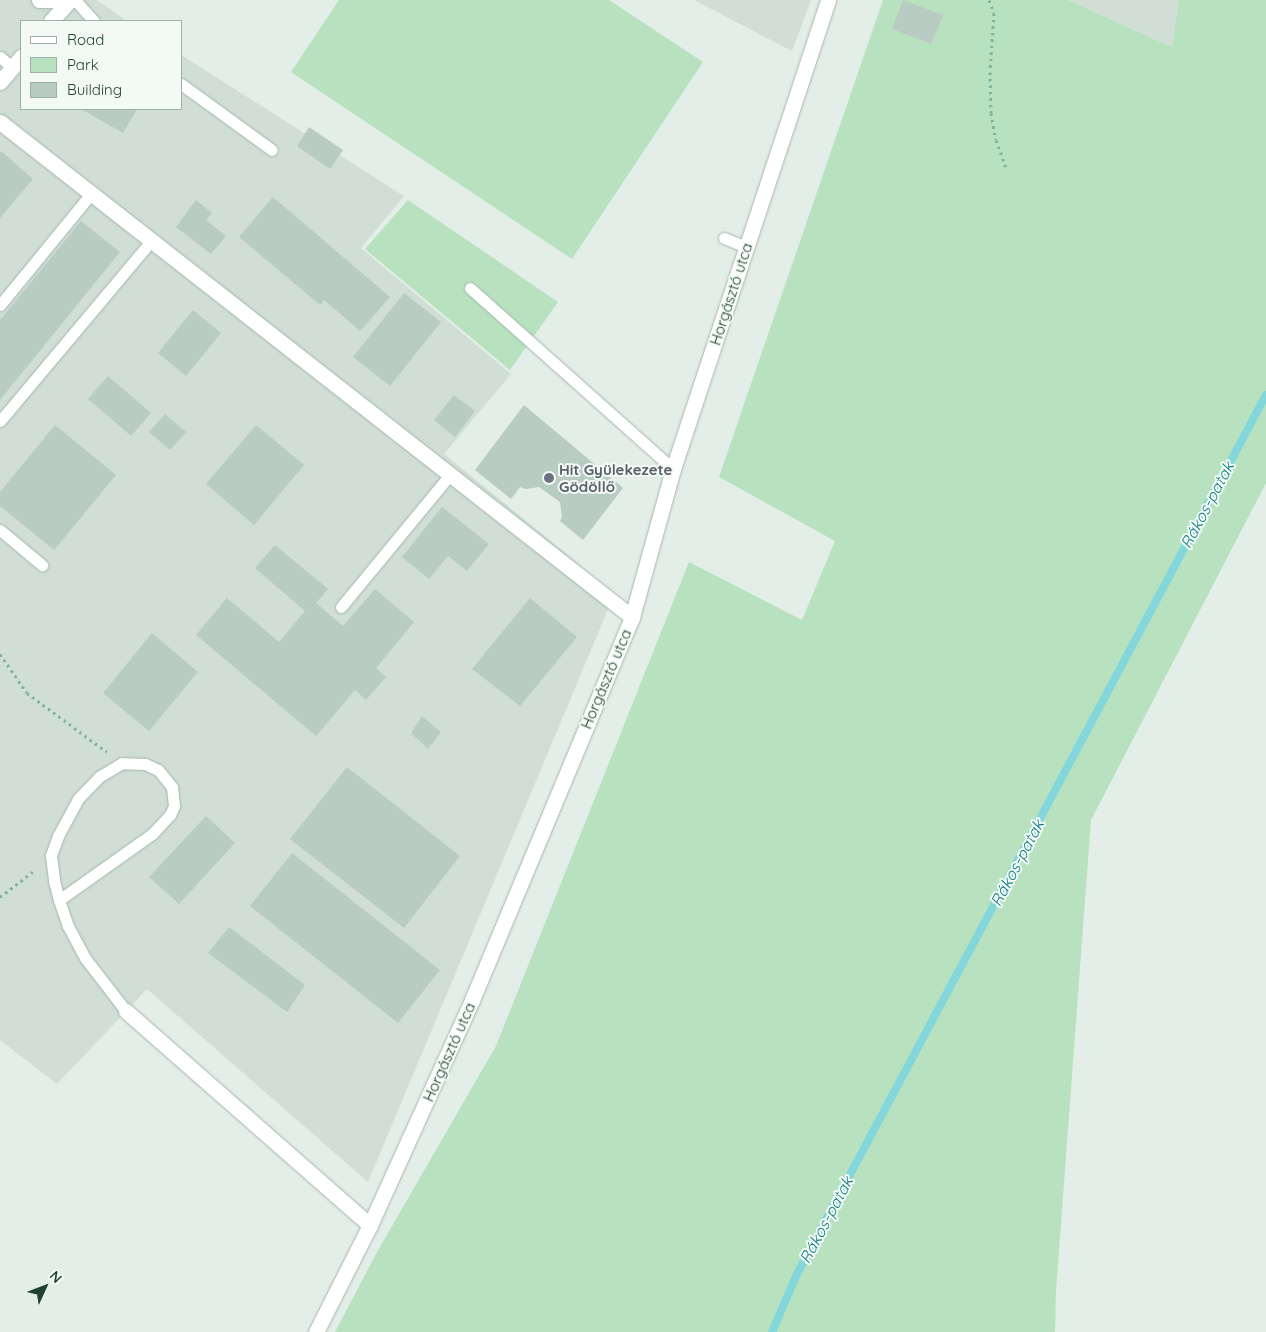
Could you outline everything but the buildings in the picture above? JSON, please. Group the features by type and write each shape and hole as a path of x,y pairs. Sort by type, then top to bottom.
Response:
{"street":[{"path":"39,0 55,0"},
{"path":"52,20 70,0"},
{"name":"Horgásztó utca","path":"316,1332 370,1225 472,1000 632,617 673,469 828,0"},
{"path":"0,82 17,62"},
{"path":"0,122 632,617"},
{"path":"126,1011 370,1225"}],"lane":[{"path":"75,0 93,20"},
{"path":"0,57 17,62"},
{"path":"182,85 272,150"},
{"path":"0,305 91,194"},
{"path":"724,238 746,247"},
{"path":"0,421 151,241"},
{"path":"470,288 673,469"},
{"path":"341,606 450,476"},
{"path":"1,532 42,565"},
{"path":"59,900 152,834 170,816 174,798 172,787 167,778 158,770 145,764 122,763 100,776 78,799 58,836 51,855 59,900 68,926 86,958 126,1011"}],"path":[{"path":"989,0 994,12 990,72 991,113 996,140 1006,168"},
{"path":"0,654 27,693 122,763"},
{"path":"0,897 51,855"}],"shaded area":[{"path":"0,0 97,0 126,20 20,20 20,110 182,110 182,56 404,196 361,248 511,374 444,454 580,565 609,607 368,1182 147,989 57,1084 0,1040"},
{"path":"694,0 811,0 792,51"},
{"path":"1068,0 1179,0 1172,47"}],"green space":[{"path":"339,0 609,0 703,62 572,259 291,72"},
{"path":"883,0 1068,0 1172,47 1179,0 1266,0 1266,483 1091,820 1056,1291 1055,1332 335,1332 377,1252 496,1046 689,562 802,620 835,541 719,477"},
{"path":"408,200 558,302 510,370 365,249"}],"waterway":[{"name":"Rákos-patak","path":"772,1332 797,1274 1266,395"}],"place":[{"name":"Hit Gyülekezete Gödöllő","path":"549,478"}]}
